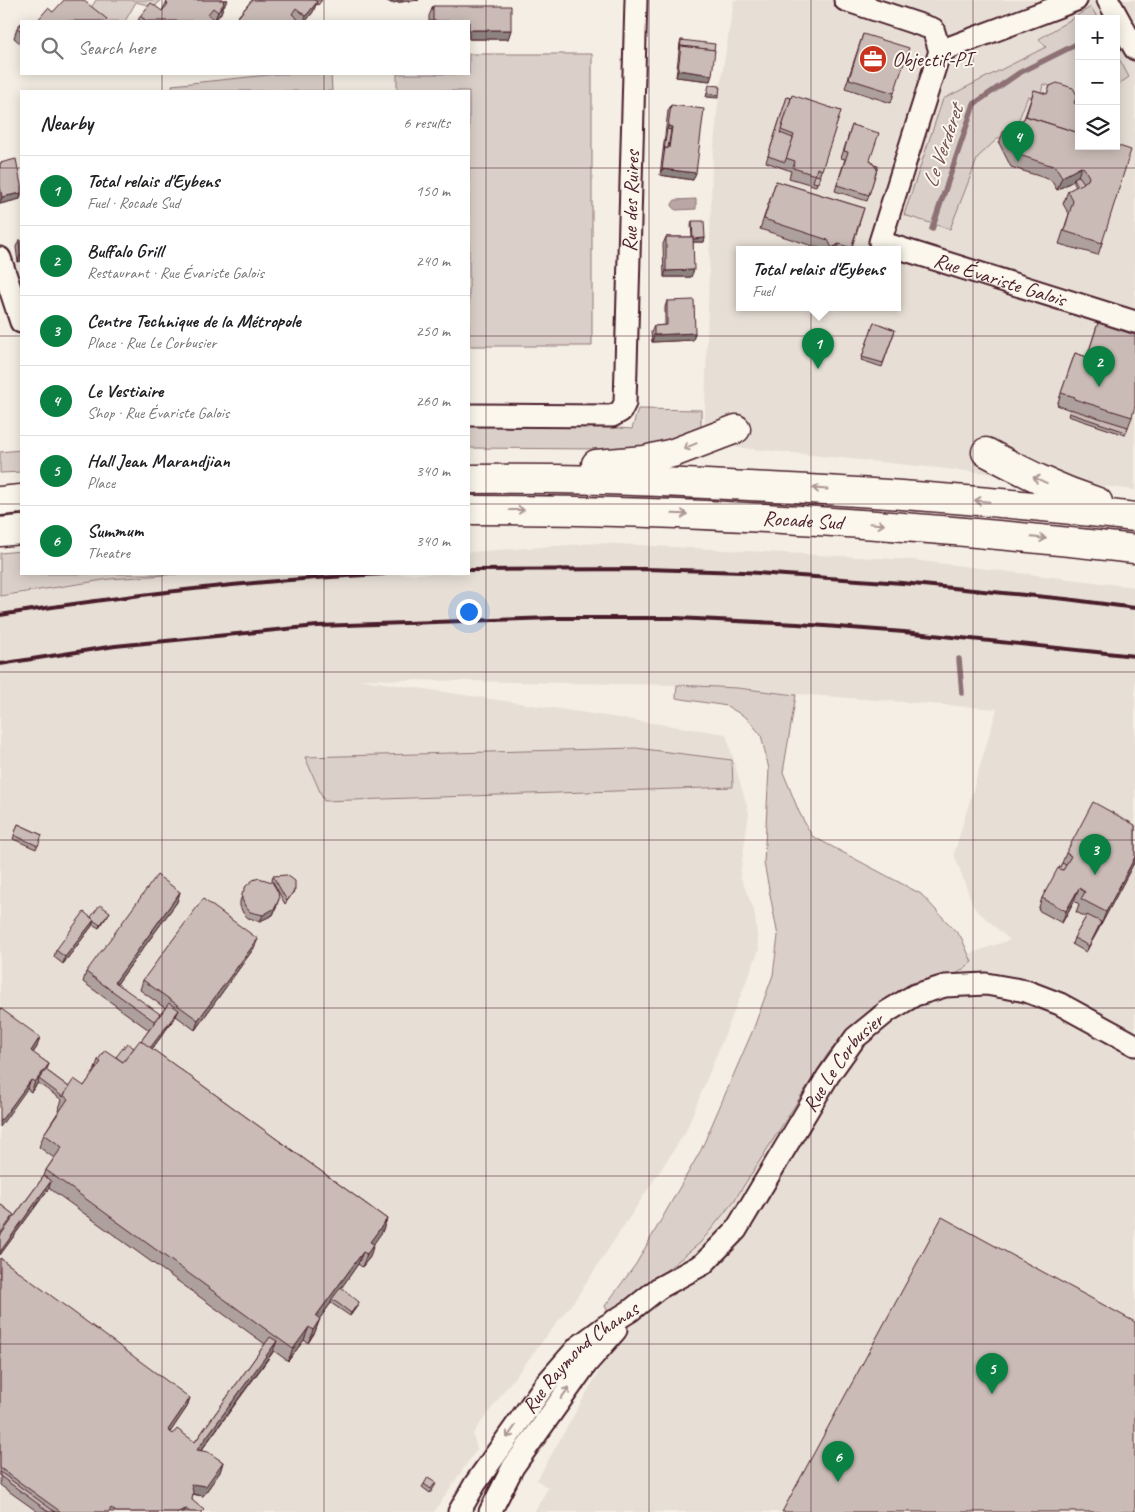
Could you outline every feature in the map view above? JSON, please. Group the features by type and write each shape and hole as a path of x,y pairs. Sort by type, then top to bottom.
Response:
{"highway":[{"path":"470,472 644,460 673,453 736,429"},
{"path":"986,452 1019,471 1051,485 1135,515"},
{"name":"Rocade Sud","path":"470,479 603,480 792,487 933,497 1135,515"},
{"path":"0,501 20,499"},
{"name":"Rocade Sud","path":"470,510 678,514 870,524 1135,549"},
{"path":"0,532 20,530"}],"street":[{"name":"Rue des Ruires","path":"470,415 612,416 621,410 625,403 636,0"},
{"path":"845,0 933,29 940,51 1076,0"},
{"path":"1111,7 1132,44"},
{"name":"Rue Évariste Galois","path":"893,246 880,242 940,51"},
{"name":"Rue Évariste Galois","path":"901,249 1135,322"},
{"path":"0,258 20,319"},
{"name":"Rue Le Corbusier","path":"630,1311 659,1288 703,1264 736,1230 828,1076 856,1038 888,1010 915,995 944,986 986,984 1026,992 1060,1004 1135,1045"},
{"name":"Rue Raymond Chanas","path":"459,1512 475,1484 544,1386 578,1347 630,1311"},
{"name":"Rue Raymond Chanas","path":"490,1512 513,1467 587,1363 630,1311"}],"shaded area":[{"path":"96,0 160,0 155,7 136,2 126,20 104,20 91,8"},
{"path":"734,0 1135,0 1135,490 704,444 712,167 719,94"},
{"path":"1091,7 1096,15 1078,15"},
{"path":"1075,17 1075,93 1043,84 1040,99 1028,96 1015,129 997,139 978,157 950,229 904,215 943,99 1046,47 1039,39"},
{"path":"470,54 592,54 592,346 470,346 470,90 397,90 397,75 470,75"},
{"path":"1120,60 1129,77 1120,83"},
{"path":"268,75 331,75 332,90 173,90 172,85"},
{"path":"696,199 696,209 676,210 673,208 672,204 675,200"},
{"path":"638,409 701,410 701,433 622,454 602,449 470,448 470,425 547,423 632,429"},
{"path":"20,450 20,472 0,473 0,452"},
{"path":"599,543 913,560 1135,587 1135,1512 534,1512 548,1488 537,1480 608,1355 779,1106 866,989 1010,940 974,908 954,854 997,709 677,685 357,679 726,734 749,813 740,876 754,910 759,950 685,1133 577,1297 473,1434 477,1449 434,1512 0,1512 0,596 110,579 164,575 470,575 470,552"},
{"path":"20,551 20,575 164,575 110,579 0,596 0,553"},
{"path":"677,685 737,688 796,695 783,772 799,812 812,836 921,894 961,937 972,962 958,973 914,985 873,1007 829,1052 734,1201 700,1243 610,1316 605,1306 636,1264 701,1150 753,1030 773,975 778,936 764,863 769,769 761,735 747,718 727,706 676,698"},
{"path":"636,748 732,760 733,787 324,801 305,757"}],"building":[{"path":"64,0 83,0 107,19 38,20 48,8 53,12"},
{"path":"168,0 224,0 218,12 213,8 208,14 213,20 146,20 140,16 151,3 162,11 168,4 166,3"},
{"path":"252,0 314,0 317,2 306,16 296,8 292,14 297,20 236,20"},
{"path":"433,6 511,6 511,30 470,30 470,20 433,20"},
{"path":"863,34 909,48 894,93 849,79"},
{"path":"681,40 715,44 714,50 681,46 680,49"},
{"path":"681,46 715,50 712,75 678,70"},
{"path":"1057,83 1073,88 1075,92 1075,132 1026,116 1034,90 1047,94 1050,86"},
{"path":"709,85 720,86 719,95 707,93"},
{"path":"792,95 841,111 822,170 817,168 815,175 793,168 795,161 786,158 794,135 781,130"},
{"path":"787,97 791,98 780,133 793,138 785,162 768,156"},
{"path":"671,105 704,109 696,173 662,169 665,148 669,148 672,127 668,126"},
{"path":"1025,116 1075,132 1075,150 1120,150 1120,146 1131,150 1102,243 1064,231 1073,201 1068,191 1088,180 1089,177 1084,168 1081,167 1062,177 1056,167 1016,154 1004,130 1024,119"},
{"path":"852,125 879,133 870,160 877,169 869,195 837,185 848,152 844,151"},
{"path":"667,129 671,130 668,148 665,148 664,151"},
{"path":"16,159 20,180 20,193 2,197 0,163"},
{"path":"815,175 820,176 818,183 813,182"},
{"path":"1078,176 1084,183 1078,186 1074,178"},
{"path":"776,181 864,208 852,246 839,244 831,246 828,240 764,219"},
{"path":"692,221 704,221 705,238 693,239"},
{"path":"666,237 693,237 694,270 666,271"},
{"path":"694,300 695,333 654,335 654,326 667,325 667,301"},
{"path":"874,322 895,330 883,363 862,357"},
{"path":"1098,323 1135,335 1135,406 1132,417 1074,399 1075,397 1061,393 1075,353 1087,357"},
{"path":"1070,409 1128,427 1126,432 1069,413"},
{"path":"1093,802 1135,825 1135,857 1106,912 1081,899 1085,892 1079,888 1066,911 1042,898 1058,868 1063,870 1071,856 1066,853"},
{"path":"18,824 42,835 38,846 14,835"},
{"path":"1062,863 1066,865 1063,870 1059,869"},
{"path":"157,875 180,892 115,982 160,1014 154,1021 86,972"},
{"path":"287,875 295,881 295,889 287,901 273,876"},
{"path":"259,878 272,882 278,892 279,899 275,908 263,915 250,912 242,899 246,886"},
{"path":"203,899 258,939 198,1020 143,980"},
{"path":"100,905 110,912 100,925 91,917"},
{"path":"84,912 94,920 65,957 56,950"},
{"path":"1087,915 1101,922 1089,946 1074,938"},
{"path":"169,1003 179,1010 150,1048 141,1041"},
{"path":"0,1008 40,1037 31,1051 49,1064 35,1082 31,1080 0,1122"},
{"path":"140,1040 387,1219 370,1242 374,1244 367,1254 363,1252 316,1316 320,1319 313,1330 309,1327 293,1349 46,1170 62,1147 44,1134 68,1099 63,1095 74,1079 84,1086 101,1062 98,1060 105,1050 123,1062"},
{"path":"127,1043 134,1048 123,1062 116,1057"},
{"path":"46,1070 69,1087 63,1097 39,1079"},
{"path":"44,1176 51,1181 0,1252 0,1236"},
{"path":"0,1204 14,1215 0,1234"},
{"path":"942,1217 1135,1322 1135,1512 782,1512"},
{"path":"0,1258 190,1398 168,1430 173,1434 177,1429 195,1442 270,1337 277,1341 197,1450 208,1452 223,1462 206,1486 191,1484 192,1500 204,1510 202,1512 190,1512 186,1509 178,1512 116,1512 111,1508 109,1512 61,1512 0,1468"},
{"path":"341,1287 359,1302 351,1313 332,1299"},
{"path":"0,1472 55,1512 49,1512 0,1476"},
{"path":"428,1477 436,1482 431,1489 424,1484"}],"waterway":[{"name":"Le Verderet","path":"932,229 974,104 1019,73 1075,45"},
{"name":"Le Verderet","path":"959,659 962,693"}],"railway":[{"path":"470,570 646,569 743,572 902,583 1066,599 1135,608"},
{"path":"0,615 191,589 368,575"},
{"path":"0,664 115,646 317,626 552,618 676,618 798,624 904,632 1135,656"}],"place":[{"name":"Objectif-PI","path":"873,59"},
{"name":"Le Vestiaire","path":"1018,162"},
{"name":"Total relais d'Eybens","path":"818,369"},
{"name":"Buffalo Grill","path":"1099,387"},
{"name":"Centre Technique de la Métropole","path":"1095,875"},
{"name":"Hall Jean Marandjian","path":"992,1394"},
{"name":"Summum","path":"838,1482"}]}
